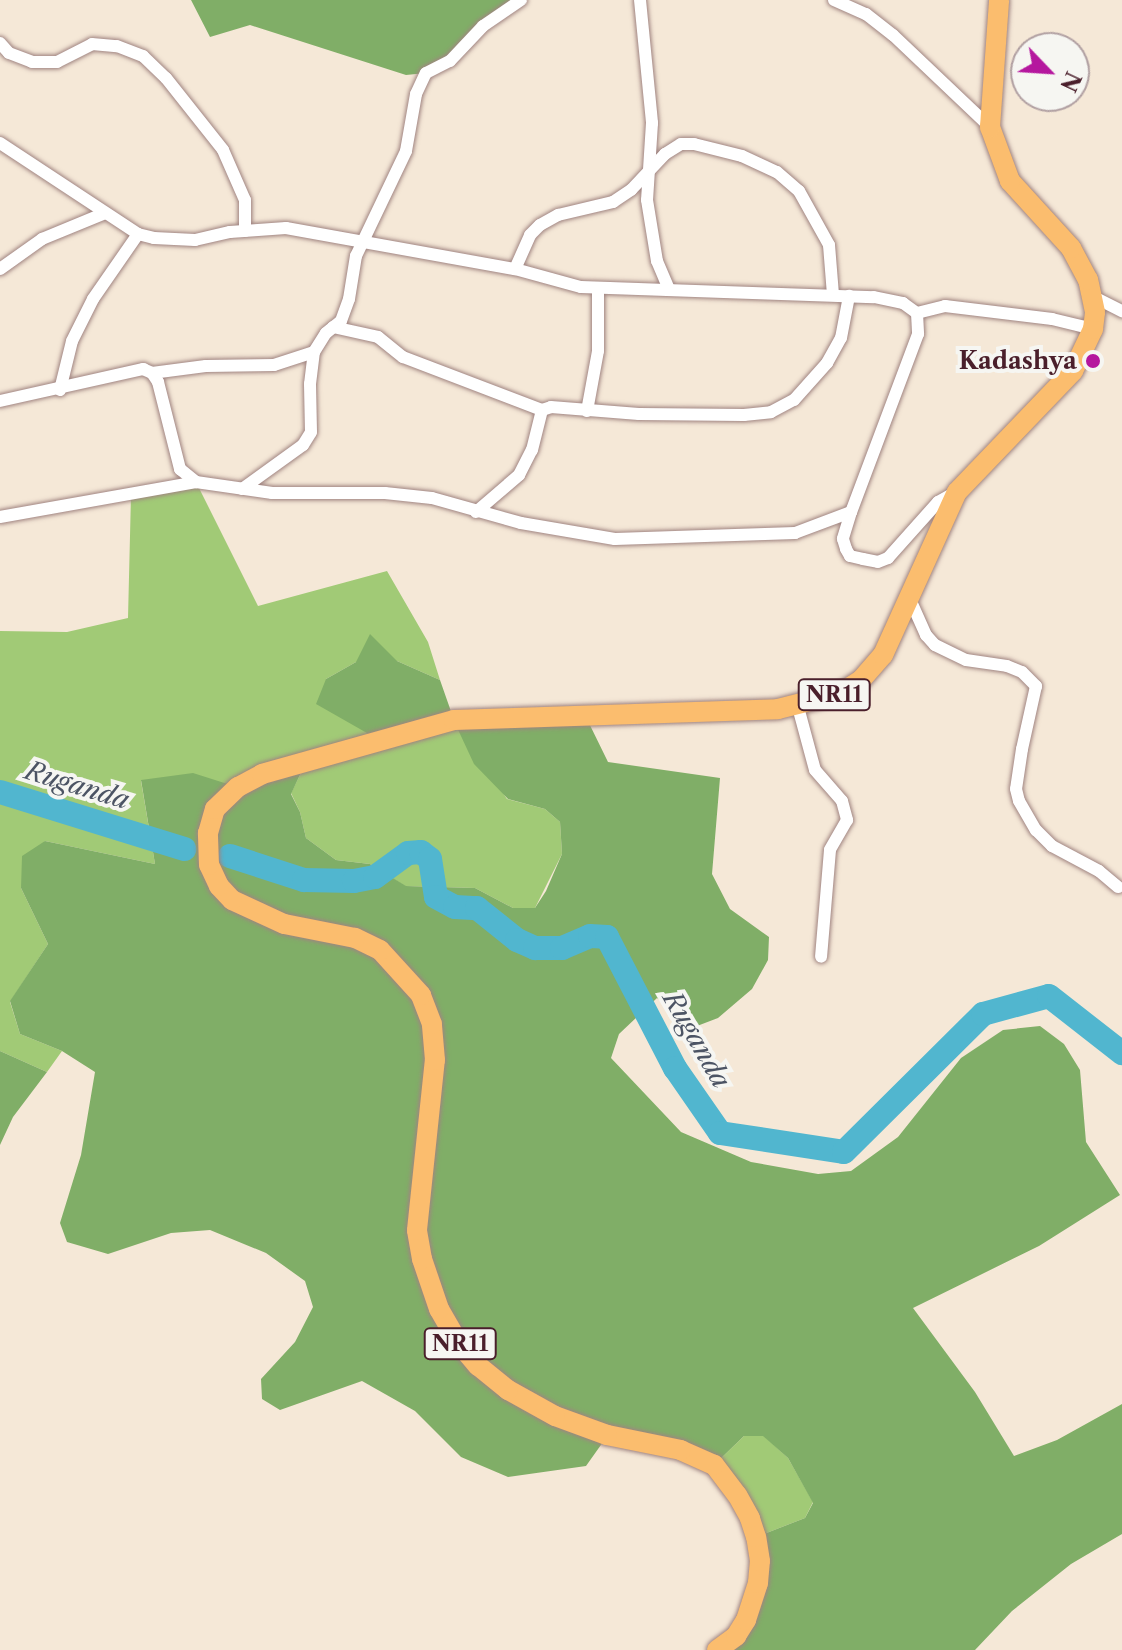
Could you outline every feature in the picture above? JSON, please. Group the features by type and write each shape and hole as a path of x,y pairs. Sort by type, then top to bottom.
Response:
{"highway":[{"name":"NR11","path":"717,1650 736,1636 746,1620 758,1583 760,1561 756,1537 737,1495 714,1465 681,1450 607,1435 543,1409 498,1382 458,1342 439,1309 422,1259 417,1230 435,1060 432,1024 421,995 380,950 355,938 284,924 232,900 219,886 209,865 208,833 215,809 238,787 262,774 454,720 798,707 841,693 861,680 883,655 957,492 1073,371 1093,329 1088,280 1071,248 1010,181 990,127 999,0"}],"street":[{"path":"242,489 303,445 311,432 310,384 314,352 341,321 349,299 356,256 392,188 406,151 416,94 426,73 450,61 483,26 521,0"},
{"path":"640,0 652,123 647,200 657,261 669,289"},
{"path":"834,0 866,14 893,35 990,127"},
{"path":"0,43 20,60 32,62 57,62 92,44 117,46 143,56 166,78 223,150 245,200 245,231"},
{"path":"515,269 530,235 540,225 558,215 613,202 631,190 651,167 681,144 694,144 742,156 777,172 799,191 829,245 833,295"},
{"path":"3,149 138,234 195,240 286,228 515,269 598,288 849,296 903,303 917,313 945,306 1052,319 1093,329"},
{"path":"0,269 42,239 105,213"},
{"path":"60,390 72,341 86,313 138,234"},
{"path":"587,411 598,351 598,288"},
{"path":"333,327 378,337 403,357 542,410 551,407 587,411 744,415 771,412 794,400 827,363 841,338 849,296"},
{"path":"1092,296 1122,311"},
{"path":"917,313 918,334 851,512 843,539 846,549 850,556 878,562 898,549 938,502 957,492"},
{"path":"0,401 143,369 152,373 206,366 274,365 314,352"},
{"path":"152,373 158,382 180,469 196,482"},
{"path":"476,512 519,475 532,450 542,410"},
{"path":"0,517 196,482 272,493 385,493 432,498 476,512 615,539 795,533 851,512"},
{"path":"909,597 926,635 935,645 966,660 1007,666 1022,672 1036,686 1016,789 1023,811 1052,846 1099,871 1118,887"},
{"path":"798,707 815,770 842,801 847,820 830,850 821,957"}],"green space":[{"path":"191,0 516,0 450,61 426,73 406,75 250,25 210,37"},
{"path":"196,482 258,606 387,571 428,642 440,680 397,661 356,662 326,679 454,720 507,799 545,809 560,822 562,854 535,908 513,908 475,888 405,886 370,864 336,860 306,838 300,812 291,793 306,763 238,787 141,781 155,864 45,841 21,888 48,944 10,1002 20,1034 62,1051 47,1072 0,1051 0,631 67,632 128,618 131,495"},
{"path":"370,634 397,661 440,680 454,720 585,715 608,762 720,778 712,874 730,909 769,937 768,960 752,989 718,1018 697,1026 657,998 619,1034 611,1058 681,1132 751,1162 818,1174 851,1171 898,1137 961,1058 1003,1030 1040,1026 1064,1044 1080,1070 1086,1142 1120,1195 1039,1246 913,1308 975,1392 1014,1456 1057,1440 1122,1404 1122,1534 1071,1564 1012,1611 975,1650 717,1650 746,1620 756,1537 805,1518 813,1503 788,1458 763,1436 744,1436 714,1465 608,1435 586,1466 508,1477 461,1457 415,1411 362,1381 280,1410 262,1399 261,1379 295,1342 313,1307 305,1281 266,1253 210,1230 171,1233 108,1254 67,1242 60,1223 81,1155 95,1072 62,1051 20,1034 10,1001 48,944 21,888 22,856 45,841 155,864 141,780 193,773 237,787 306,762 291,794 300,812 306,838 336,860 370,864 406,886 475,888 513,908 535,908 546,891 562,854 560,822 545,809 508,799 474,764 454,721 381,741 316,704 326,679 356,662"},
{"path":"0,1051 47,1072 13,1117 0,1145"},
{"path":"744,1436 764,1436 788,1458 813,1502 805,1518 756,1537 714,1465"}],"waterway":[{"name":"Ruganda","path":"0,792 184,849"},
{"name":"Ruganda","path":"230,856 304,880 354,881 375,877 408,853 421,852 430,859 436,897 455,907 477,908 517,940 535,948 562,948 590,936 607,937 675,1068 720,1133 844,1152 983,1014 1049,996 1122,1053"}],"place":[{"name":"Kadashya","path":"1093,361"}]}
